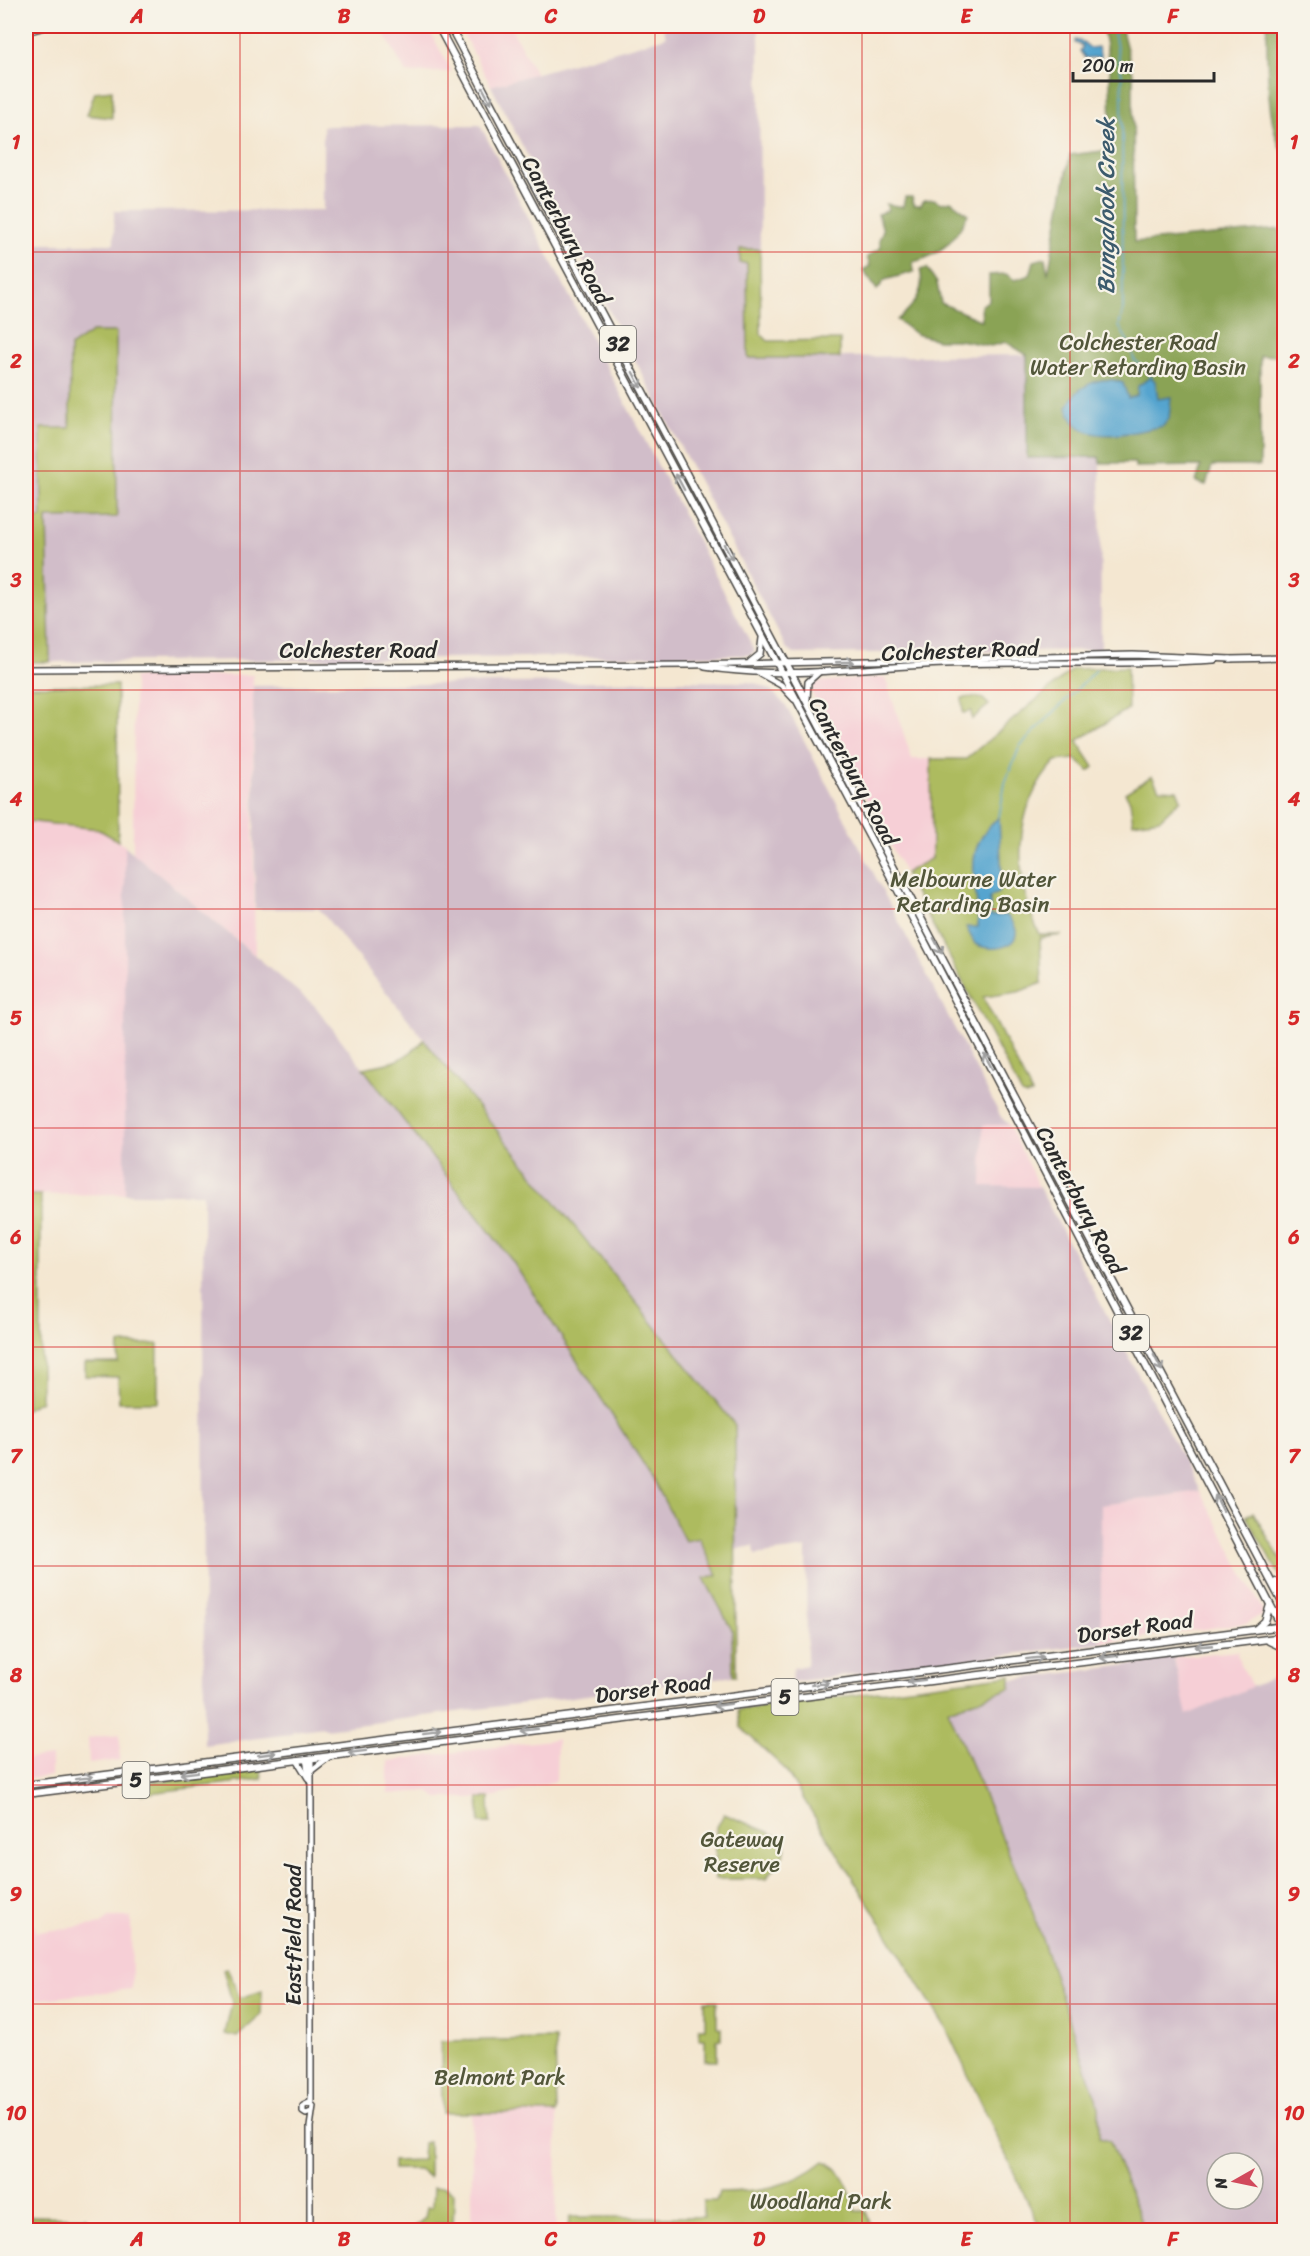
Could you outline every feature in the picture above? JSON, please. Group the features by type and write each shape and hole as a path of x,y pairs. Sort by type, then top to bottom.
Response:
{"main road":[{"path":"26,32 49,26"},
{"name":"Canterbury Road","path":"438,26 1015,1113 1284,1628"},
{"name":"Canterbury Road","path":"450,26 791,672 841,762 1284,1606"},
{"path":"465,74 472,68"},
{"path":"507,155 516,151"},
{"path":"594,319 603,315"},
{"path":"746,664 760,654 762,638"},
{"name":"Colchester Road","path":"26,669 776,664 1133,655 1231,659"},
{"name":"Colchester Road","path":"691,665 757,672 791,672 965,664 1284,658"},
{"path":"808,703 808,682 820,671"},
{"path":"757,672 781,685 794,699"},
{"path":"827,760 837,755"},
{"path":"831,767 841,762"},
{"path":"953,996 962,992"},
{"path":"1015,1113 1023,1107"},
{"path":"1197,1462 1207,1457"},
{"path":"1263,1565 1284,1594"},
{"path":"1256,1629 1265,1621 1270,1604"},
{"name":"Dorset Road","path":"26,1785 1256,1629 1284,1628"},
{"name":"Dorset Road","path":"26,1794 1284,1636"},
{"path":"1265,1640 1284,1648"},
{"path":"1004,1661 1005,1670"},
{"path":"477,1728 478,1737"},
{"name":"Eastfield Road","path":"307,1749 312,1790"},
{"path":"312,1770 332,1755"},
{"name":"Eastfield Road","path":"308,1758 312,1770 308,2104 313,2108 308,2113 310,2230"},
{"path":"297,1760 310,1782"},
{"path":"164,1768 166,1776"},
{"path":"39,1783 40,1792"}],"shaded area":[{"path":"380,26 427,26 452,72 406,73"},
{"path":"459,26 510,26 536,74 491,86"},
{"path":"663,26 759,26 760,249 747,249 748,358 1027,355 1027,458 1100,457 1101,650 794,654 787,649 491,86 666,37"},
{"path":"480,125 755,651 750,655 50,662 47,518 116,517 116,332 92,332 70,347 71,428 41,429 42,518 26,518 26,244 114,244 114,211 323,210 323,126"},
{"path":"253,675 255,955 133,853 134,677"},
{"path":"885,677 912,759 931,759 932,859 905,873 812,694 812,688 816,682"},
{"path":"677,681 759,684 771,690 786,706 1001,1117 1009,1125 983,1125 982,1186 1039,1187 1200,1491 1101,1505 1101,1643 791,1682 793,1668 807,1665 806,1548 755,1555 754,1546 736,1549 735,1424 319,909 255,909 253,686"},
{"path":"26,821 99,829 125,846 125,1194 26,1195"},
{"path":"125,846 315,1006 513,1262 652,1477 685,1541 698,1537 717,1575 704,1579 732,1630 733,1676 326,1729 324,1727 293,1731 291,1734 204,1745 203,1194 125,1194"},
{"path":"982,1125 1009,1125 1039,1187 982,1187"},
{"path":"1200,1491 1262,1609 1262,1615 1247,1623 1101,1643 1101,1505"},
{"path":"1238,1651 1237,1655 1252,1687 1186,1716 1174,1657"},
{"path":"1173,1655 1187,1715 1284,1673 1284,2230 1144,2230 1111,2142 1099,2138 1098,2107 1028,1897 948,1710 1011,1688 1011,1680 1152,1662 1152,1658"},
{"path":"120,1734 120,1760 89,1764 88,1738"},
{"path":"557,1739 556,1781 489,1798 438,1798 427,1791 388,1794 388,1761"},
{"path":"51,1756 51,1776 26,1779 26,1759"},
{"path":"108,1917 131,1917 132,1989 26,2001 26,1926 35,1925 36,1932 102,1924"},
{"path":"472,2113 557,2113 556,2229 472,2229"}],"green space":[{"name":"Colchester Road Water Retarding Basin","path":"1102,26 1121,26 1133,73 1134,242 1280,229 1278,268 1284,279 1284,355 1260,356 1260,466 1212,466 1206,485 1196,482 1201,466 1135,467 1135,463 1100,463 1099,457 1027,458 1027,355 1006,342 991,346 959,340 938,340 916,334 897,320 908,310 920,292 920,270 927,268 937,283 941,303 982,321 981,306 989,300 989,275 1006,274 1015,280 1030,275 1034,261 1045,258 1048,274 1070,155 1111,150 1110,66"},
{"path":"1267,26 1284,26 1284,154 1278,142 1271,111"},
{"path":"112,90 112,118 87,115 95,92"},
{"path":"905,197 912,197 914,205 921,205 924,200 934,199 941,203 951,201 968,214 953,239 940,251 913,262 914,272 885,280 877,290 863,270 870,266 867,257 881,247 879,240 883,230 878,214 888,210 886,204 903,207"},
{"path":"740,249 760,249 761,334 768,341 840,340 840,358 748,358 747,263 740,263"},
{"path":"92,332 116,332 117,517 47,518 50,662 26,662 26,518 42,518 41,428 70,428 70,347"},
{"name":"Melbourne Water Retarding Basin","path":"1127,667 1128,709 1077,741 1094,767 1089,771 1075,759 1056,761 1041,780 1024,822 1021,868 1031,913 1040,935 1062,935 1040,938 1042,983 1018,992 983,997 1032,1094 1026,1096 1022,1094 905,873 932,858 931,759 966,759 1073,669"},
{"path":"117,685 118,841 98,829 26,821 26,686"},
{"path":"962,698 983,699 989,705 972,719 971,711 963,713"},
{"path":"1152,776 1159,789 1177,790 1181,799 1160,819 1133,823 1130,801 1125,793"},
{"path":"424,1040 735,1425 736,1676 733,1676 732,1630 704,1578 717,1575 699,1538 685,1541 652,1477 513,1262 363,1068 404,1057"},
{"path":"26,1195 41,1195 41,1401 26,1409"},
{"path":"119,1344 158,1344 158,1402 119,1402 118,1377 85,1376 85,1363 118,1363"},
{"path":"1253,1512 1284,1565 1284,1583 1246,1516"},
{"path":"1011,1675 1011,1688 948,1710 1029,1901 1099,2107 1099,2138 1110,2141 1144,2230 1041,2230 946,2028 785,1769 740,1727 738,1710"},
{"path":"261,1769 262,1779 142,1794 143,1783"},
{"path":"479,1798 489,1798 490,1823 479,1823"},
{"name":"Gateway Reserve","path":"724,1814 783,1838 786,1848 784,1853 766,1879 715,1879 716,1829"},
{"path":"227,1968 240,1998 262,1991 261,2015 237,2037 225,2034 232,2002 223,1969"},
{"path":"705,2001 717,2001 717,2027 721,2028 721,2039 717,2040 717,2061 705,2061 705,2039 699,2039 699,2028 705,2028"},
{"name":"Belmont Park","path":"555,2039 557,2113 442,2113 441,2041"},
{"path":"429,2142 429,2177 419,2169 393,2169 393,2161 422,2160 423,2143"},
{"name":"Woodland Park","path":"824,2161 831,2164 846,2182 855,2211 866,2211 872,2230 567,2230 570,2217 703,2217 703,2201 716,2201 719,2192 748,2191 774,2186 800,2177"},
{"path":"444,2187 454,2193 453,2230 446,2230 446,2223 410,2230 425,2218 427,2207 432,2207 433,2188"},
{"path":"26,2216 86,2217 92,2230 26,2230"},
{"path":"26,2222 80,2222 84,2230 26,2230"}],"water":[{"path":"1075,40 1083,42 1090,48 1098,47 1101,57 1085,58 1080,51 1083,46 1075,43"},
{"path":"1151,377 1155,381 1158,399 1171,397 1169,419 1163,426 1106,435 1084,430 1070,416 1067,408 1071,400 1082,388 1090,384 1106,380 1123,383 1128,398 1137,395 1138,386"},
{"path":"999,817 1002,883 998,893 990,897 990,916 1006,915 1016,931 1011,943 995,948 975,944 966,927 978,927 974,882 975,856 986,830"}],"waterway":[{"name":"Bungalook Creek","path":"1113,26 1122,76 1123,310 1119,326 1131,347 1134,360 1147,369 1151,377"},
{"name":"Bungalook Creek","path":"999,817 1005,783 1020,746 1096,670"}]}
